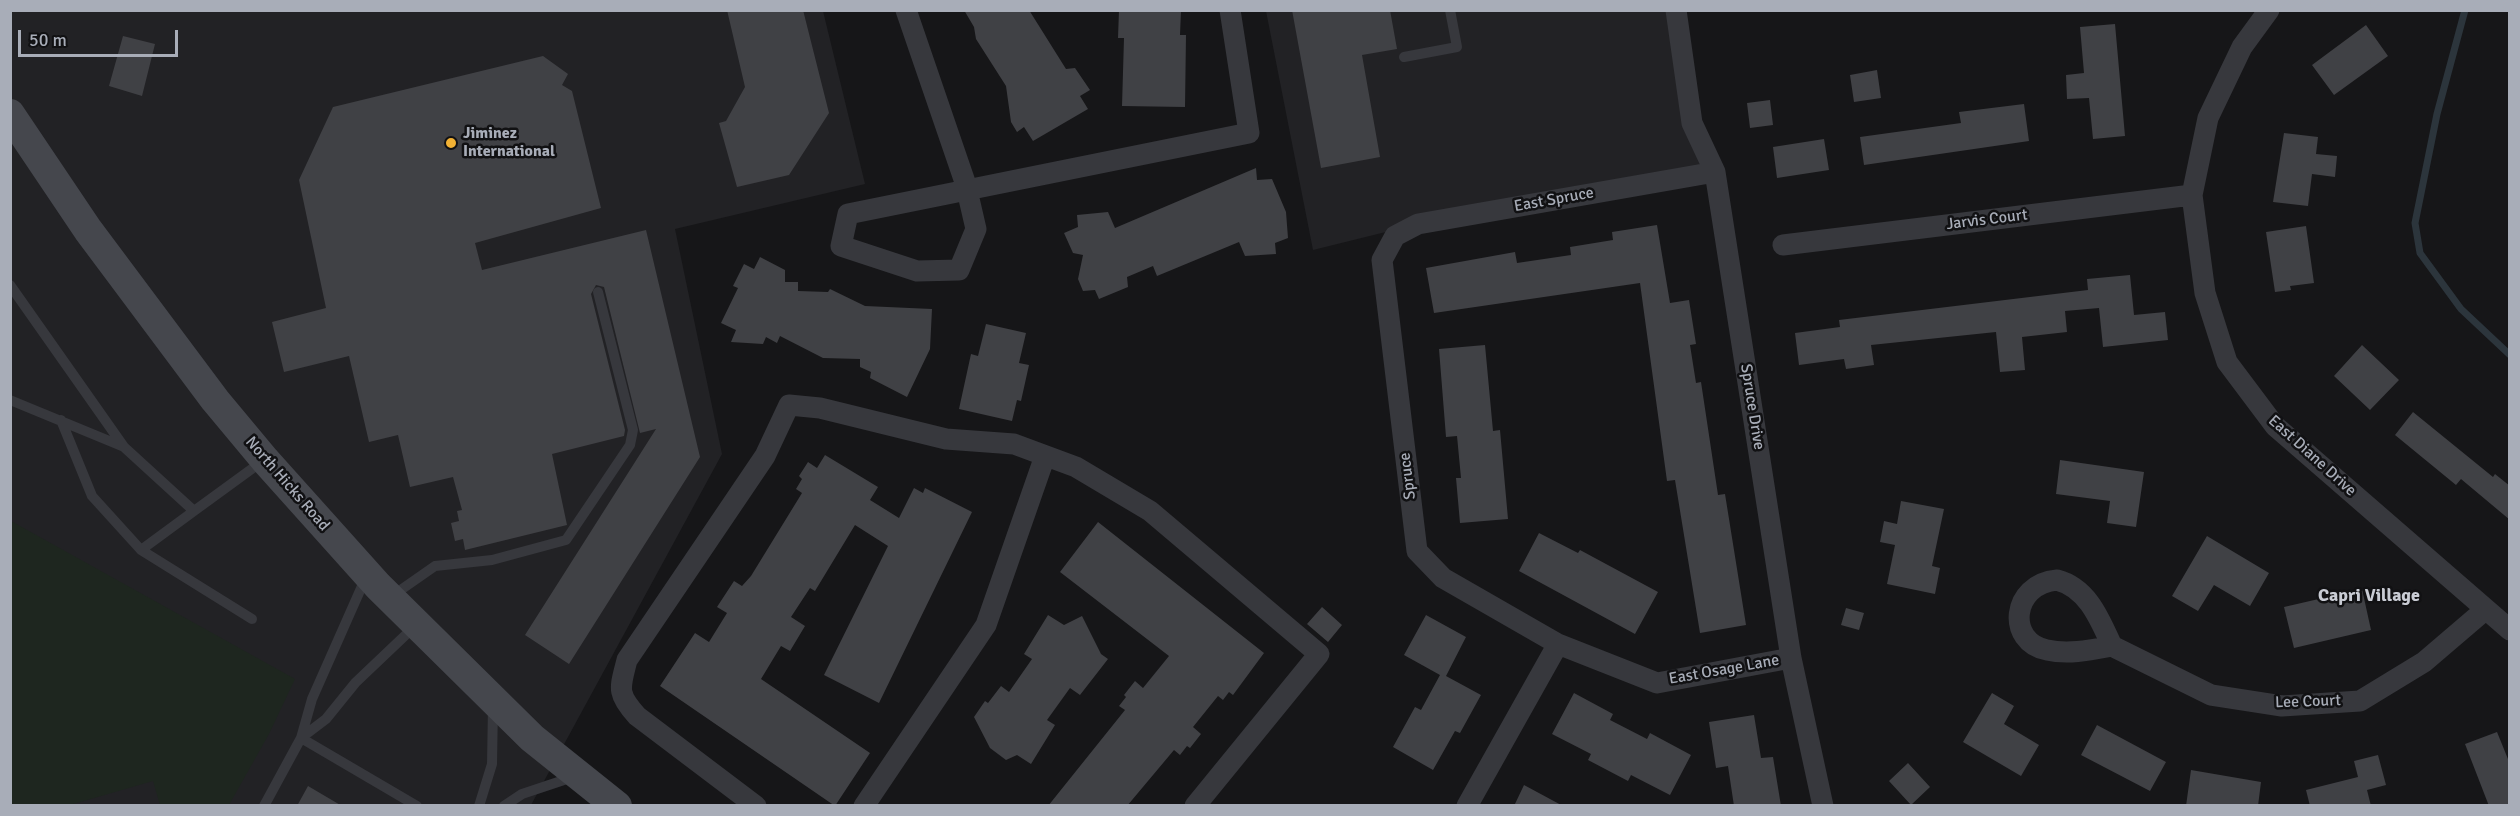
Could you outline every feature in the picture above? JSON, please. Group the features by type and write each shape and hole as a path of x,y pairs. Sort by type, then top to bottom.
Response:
{"main road":[{"name":"North Hicks Road","path":"10,114 88,230 215,400 265,460 367,574 493,700 532,738 617,806"}],"street":[{"path":"906,10 967,190 976,229 959,270 917,272 841,246 848,214 967,190 1249,133 1230,10"},
{"name":"Spruce Drive","path":"1676,10 1692,123 1715,172 1791,658 1823,806"},
{"name":"East Diane Drive","path":"2269,10 2242,47 2208,118 2192,195 2205,293 2227,362 2275,426 2510,630"},
{"name":"East Spruce","path":"1395,236 1418,224 1715,172"},
{"name":"Jarvis Court","path":"1783,245 2192,195"},
{"name":"Spruce","path":"1395,236 1382,260 1417,551 1443,578 1558,644"},
{"path":"756,806 637,716 622,700 621,685 627,660 765,456 789,405 820,408 946,439 1014,444 1076,467 1150,511 1319,654 1195,806"},
{"path":"864,806 986,625 1045,456"},
{"name":"Lee Court","path":"2112,646 2211,694 2282,706 2360,700 2424,662 2486,609"},
{"path":"1467,806 1558,644"},
{"name":"East Osage Lane","path":"1558,644 1657,683 1791,658"}],"lane":[{"path":"1450,10 1457,47"},
{"path":"1404,57 1457,47 1468,41"},
{"path":"10,285 124,447 194,511"},
{"path":"390,598 435,566 492,560 566,540 630,445 633,430 598,292"},
{"path":"10,400 124,447"},
{"path":"60,420 92,496 141,550 252,619"},
{"path":"141,550 265,460"},
{"path":"264,806 301,738 312,699 367,574"},
{"path":"301,738 326,719 356,682 416,624"},
{"path":"479,806 492,764 493,700"},
{"path":"301,738 417,806"},
{"path":"504,806 522,794 578,775"}],"shaded area":[{"path":"10,11 823,11 865,184 675,229 722,454 531,805 11,805"},
{"path":"1266,11 1676,11 1692,123 1715,172 1418,224 1313,250"},
{"path":"11,521 295,679 269,734 229,805 160,805 153,781 70,805 11,805"}],"building":[{"path":"727,10 803,10 829,113 789,175 737,187 719,123 726,121 745,87"},
{"path":"964,10 1029,10 1066,69 1075,68 1090,90 1080,96 1088,109 1033,141 1024,127 1017,132 1011,122 1006,86 976,39 974,27"},
{"path":"1119,10 1181,10 1180,35 1186,35 1185,107 1122,106 1124,38 1118,38"},
{"path":"1292,10 1390,10 1397,49 1362,55 1380,157 1321,168"},
{"path":"2115,24 2125,136 2093,139 2089,98 2067,99 2066,75 2084,73 2080,27"},
{"path":"2366,25 2388,56 2334,95 2312,65"},
{"path":"123,36 155,44 142,96 109,86"},
{"path":"543,56 568,74 562,85 572,91 601,208 475,243 482,270 646,230 700,457 569,664 525,635 656,429 640,433 604,287 596,285 591,294 625,430 624,436 552,454 567,525 465,550 463,539 455,541 451,523 459,521 457,511 462,510 453,477 410,487 398,435 369,442 349,356 284,372 272,322 326,308 299,180 333,107"},
{"path":"1877,70 1881,98 1854,102 1850,75"},
{"path":"1770,100 1773,125 1750,128 1747,103"},
{"path":"2024,104 2029,141 1864,165 1860,137 1961,123 1959,112"},
{"path":"2284,133 2318,137 2316,154 2337,156 2335,177 2312,174 2308,206 2273,202"},
{"path":"1824,139 1829,170 1777,178 1773,147"},
{"path":"1256,168 1257,180 1272,179 1286,212 1288,238 1275,243 1276,254 1245,256 1239,242 1157,276 1153,266 1127,277 1128,287 1099,299 1095,290 1083,291 1078,279 1083,255 1073,253 1064,233 1078,227 1077,215 1108,212 1115,228"},
{"path":"1657,225 1670,303 1689,300 1696,344 1690,345 1696,383 1701,382 1718,495 1725,494 1746,625 1700,633 1675,480 1667,481 1640,283 1434,313 1426,268 1515,252 1517,263 1571,255 1570,247 1613,240 1612,232"},
{"path":"2306,226 2314,283 2290,286 2291,290 2275,292 2266,232"},
{"path":"760,257 785,270 785,282 798,282 798,291 828,292 830,289 865,306 932,309 930,349 907,397 870,378 871,372 860,367 860,359 823,358 780,336 777,343 766,337 763,344 731,342 736,330 721,323 738,288 733,286 744,264 754,269"},
{"path":"2130,275 2134,315 2165,312 2168,340 2103,347 2099,308 2065,311 2067,332 2022,337 2025,370 2000,372 1996,332 1871,345 1874,365 1846,369 1844,359 1799,365 1795,333 1840,327 1839,320 2088,290 2087,279"},
{"path":"986,324 1026,333 1019,363 1029,365 1021,401 1017,400 1012,421 959,409 971,354 978,356"},
{"path":"1485,345 1493,431 1500,430 1508,519 1460,523 1456,478 1461,478 1457,436 1446,437 1439,349"},
{"path":"2362,345 2399,380 2370,410 2334,376"},
{"path":"2413,412 2493,477 2495,474 2510,486 2510,520 2461,479 2456,485 2395,435"},
{"path":"825,455 878,487 870,500 899,518 914,488 923,493 925,488 972,512 879,703 824,675 888,546 855,525 815,591 810,588 791,617 805,626 790,651 781,646 761,679 870,753 835,806 660,686 695,633 709,642 727,613 717,607 734,581 742,586 751,576 802,493 796,489 802,479 799,476 808,462 817,468"},
{"path":"2060,460 2144,472 2136,527 2107,523 2110,501 2056,494"},
{"path":"1901,501 1944,509 1932,566 1940,568 1935,594 1887,584 1895,545 1880,542 1884,521 1897,524"},
{"path":"1098,522 1264,653 1233,695 1229,692 1223,700 1218,696 1193,727 1201,734 1190,748 1187,746 1180,755 1174,750 1127,806 1048,806 1125,710 1119,706 1135,681 1143,688 1169,656 1060,572"},
{"path":"1539,533 1578,553 1580,550 1658,592 1635,634 1519,571"},
{"path":"2207,536 2269,573 2250,606 2214,585 2198,611 2172,596"},
{"path":"2362,589 2371,630 2294,648 2284,607"},
{"path":"1322,607 1342,625 1328,642 1307,624"},
{"path":"1846,608 1864,613 1859,630 1841,625"},
{"path":"1048,615 1064,625 1082,616 1101,654 1108,659 1080,695 1070,688 1047,720 1055,725 1031,764 1017,755 1006,760 990,748 974,717 985,701 988,703 1001,686 1009,692 1032,659 1024,654"},
{"path":"1426,615 1466,637 1446,676 1481,695 1460,733 1455,731 1433,770 1393,747 1415,707 1421,710 1440,675 1404,655"},
{"path":"1574,693 1613,714 1610,720 1647,739 1650,733 1691,755 1670,795 1631,775 1628,781 1588,760 1591,754 1552,734"},
{"path":"1992,693 2014,706 2004,724 2039,745 2021,776 1963,742"},
{"path":"1754,715 1761,758 1773,757 1781,806 1734,806 1728,766 1716,768 1709,722"},
{"path":"2097,725 2166,762 2150,791 2081,755"},
{"path":"2497,732 2510,764 2510,806 2489,806 2465,744"},
{"path":"2378,755 2386,785 2367,790 2371,806 2310,806 2306,790 2358,777 2354,761"},
{"path":"1908,763 1930,787 1911,805 1889,781"},
{"path":"2191,770 2261,782 2258,806 2186,806"},
{"path":"1524,785 1563,806 1514,806"},
{"path":"308,786 342,806 297,806"}],"waterway":[{"path":"2465,10 2437,114 2415,223 2420,253 2461,309 2510,355"}],"place":[{"name":"Jiminez International","path":"451,143"}],"district":[{"name":"Capri Village","path":"2369,596"}]}
